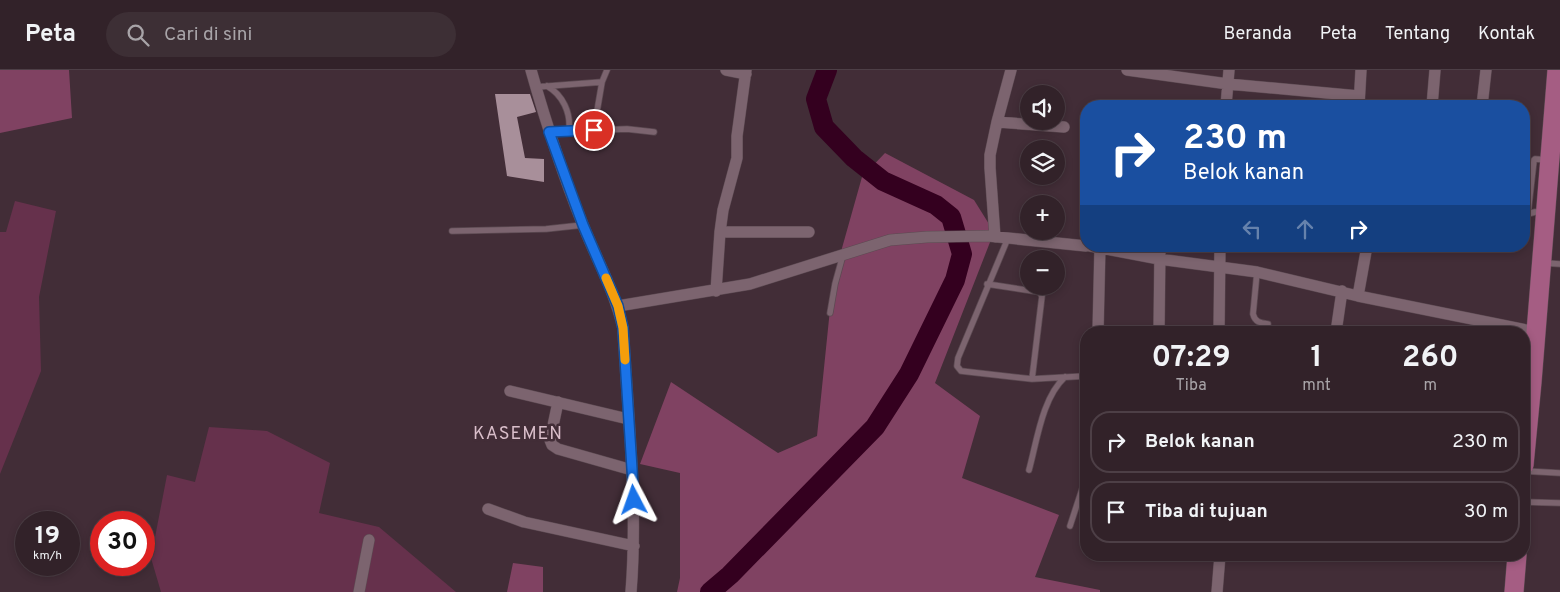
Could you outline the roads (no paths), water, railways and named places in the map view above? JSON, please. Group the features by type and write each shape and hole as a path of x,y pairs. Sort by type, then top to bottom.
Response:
{"main road":[{"path":"1530,370 1536,332 1540,263 1546,218 1532,213 1549,160 1557,70"},
{"path":"1514,592 1517,561"}],"street":[{"path":"531,70 542,86 549,132 583,225 618,306 623,328 634,500 631,592"},
{"path":"716,291 723,210 738,158 737,136 746,72 726,70"},
{"path":"991,237 990,155 1011,70"},
{"path":"1127,70 1351,100"},
{"path":"1227,100 1229,70"},
{"path":"1359,100 1361,70"},
{"path":"1432,100 1435,70"},
{"path":"1483,100 1486,70"},
{"path":"997,122 1020,124"},
{"path":"720,232 809,232"},
{"path":"618,306 750,284 890,240 927,237 1008,237 1080,245"},
{"path":"1097,252 1098,326"},
{"path":"1123,252 1159,259 1257,272 1482,326"},
{"path":"1159,326 1160,252"},
{"path":"1218,326 1220,252"},
{"path":"1358,296 1366,252"},
{"path":"1337,326 1342,291"},
{"path":"1530,331 1536,332"},
{"path":"510,391 628,419"},
{"path":"558,402 550,440 552,445 632,470"},
{"path":"488,509 524,522 634,546"},
{"path":"359,592 369,540"},
{"path":"1218,592 1220,561"}],"lane":[{"path":"594,130 602,82 607,70"},
{"path":"542,86 602,82"},
{"path":"542,86 554,90 566,107 570,122 569,131"},
{"path":"549,132 627,129 654,132"},
{"path":"452,231 546,229 583,225"},
{"path":"1008,237 987,284 958,358 957,366 960,371 1032,379 1080,376"},
{"path":"830,314 834,284 844,254"},
{"path":"1540,263 1560,264"},
{"path":"1257,272 1254,319 1259,323 1268,324"},
{"path":"987,284 1039,292 1042,296 1032,379"},
{"path":"1029,470 1045,409 1056,385 1065,377"},
{"path":"1530,471 1560,473"},
{"path":"1070,526 1080,495"},
{"path":"1530,502 1560,503"}],"waterway":[{"path":"710,592 730,575 875,427 909,374 955,280 962,254 951,217 936,205 883,181 854,158 824,127 816,99 827,70"}],"district":[{"name":"KASEMEN","path":"518,433"}]}
